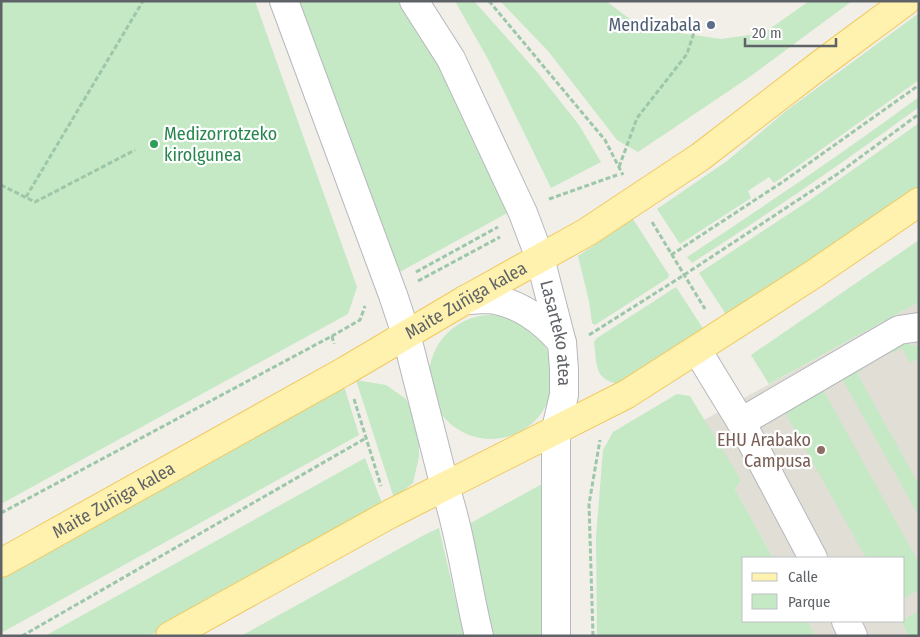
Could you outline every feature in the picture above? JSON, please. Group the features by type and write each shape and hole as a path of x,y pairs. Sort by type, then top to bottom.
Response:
{"main road":[{"name":"Maite Zuñiga kalea","path":"1,563 587,232 638,200 700,157 906,1"},
{"path":"170,636 390,514 626,394 814,274 919,202"}],"street":[{"path":"284,1 406,334 452,509 479,636"},
{"name":"Lasarteko atea","path":"414,1 451,59 523,213 574,340 564,368 564,395 556,429 556,636"},
{"path":"465,300 488,299 507,303 574,340"},
{"path":"741,422 900,330 919,327"},
{"path":"697,350 741,422 812,557"},
{"path":"847,622 854,636"}],"path":[{"path":"26,197 143,1"},
{"path":"489,1 605,140 619,168 671,255 784,181 919,85"},
{"path":"619,168 637,118 687,54 695,29"},
{"path":"574,340 684,275 828,180 919,114"},
{"path":"1,184 35,202 136,150"},
{"path":"1,514 360,320 368,296 389,287 544,201 622,173 630,168"},
{"path":"593,636 589,504 601,434"},
{"path":"22,636 366,438"}],"shaded area":[{"name":"EHU Arabako Campusa","path":"919,302 919,636 816,636 809,622 905,622 905,557 772,557 735,489 741,480 704,420"}],"green space":[{"name":"Medizorrotzeko kirolgunea","path":"1,1 255,1 357,287 348,314 1,504"},
{"path":"296,1 404,1 415,16 511,211 396,274"},
{"path":"455,1 474,1 538,73 579,125 601,162 551,188 489,61"},
{"path":"500,1 606,1 630,19 666,31 721,39 764,33 809,1 852,1 748,78 638,152 617,140 548,51"},
{"path":"919,13 919,80 774,183 769,177 748,191 751,198 680,244 657,209 727,161 786,111"},
{"path":"919,97 919,107 835,167 692,263 687,257 862,138"},
{"path":"919,123 919,189 727,316 699,273 810,200"},
{"path":"633,219 669,275 668,278 595,325 592,323 589,301 578,256"},
{"path":"919,240 919,302 769,384 751,355"},
{"path":"676,287 706,333 619,384 605,379 600,374 596,363 594,342 597,338"},
{"path":"491,315 515,320 535,333 548,353 553,377 548,401 535,421 515,434 491,439 467,434 447,421 434,401 429,377 434,353 447,333 467,320"},
{"path":"895,340 919,347 919,358 910,363 902,348 893,353 888,344"},
{"path":"861,366 863,370 857,373 919,485 919,516 841,377"},
{"path":"356,380 386,385 406,399 419,429 419,457 413,483 394,498"},
{"path":"344,386 359,435 1,633 1,577"},
{"path":"821,386 919,563 919,590 905,597 905,557 865,557 783,409"},
{"path":"677,394 690,396 741,480 735,489 772,557 742,557 742,622 809,622 816,636 597,636 596,537 603,450 613,432"},
{"path":"365,458 383,506 149,636 45,636"},
{"path":"542,484 545,636 493,636 469,524"},
{"path":"439,528 464,636 241,636 426,534"},
{"path":"919,611 919,636 909,636 902,622 905,622 905,618"}],"place":[{"name":"Mendizabala","path":"711,25"},
{"name":"Medizorrotzeko kirolgunea","path":"154,144"},
{"name":"EHU Arabako Campusa","path":"821,450"}]}
